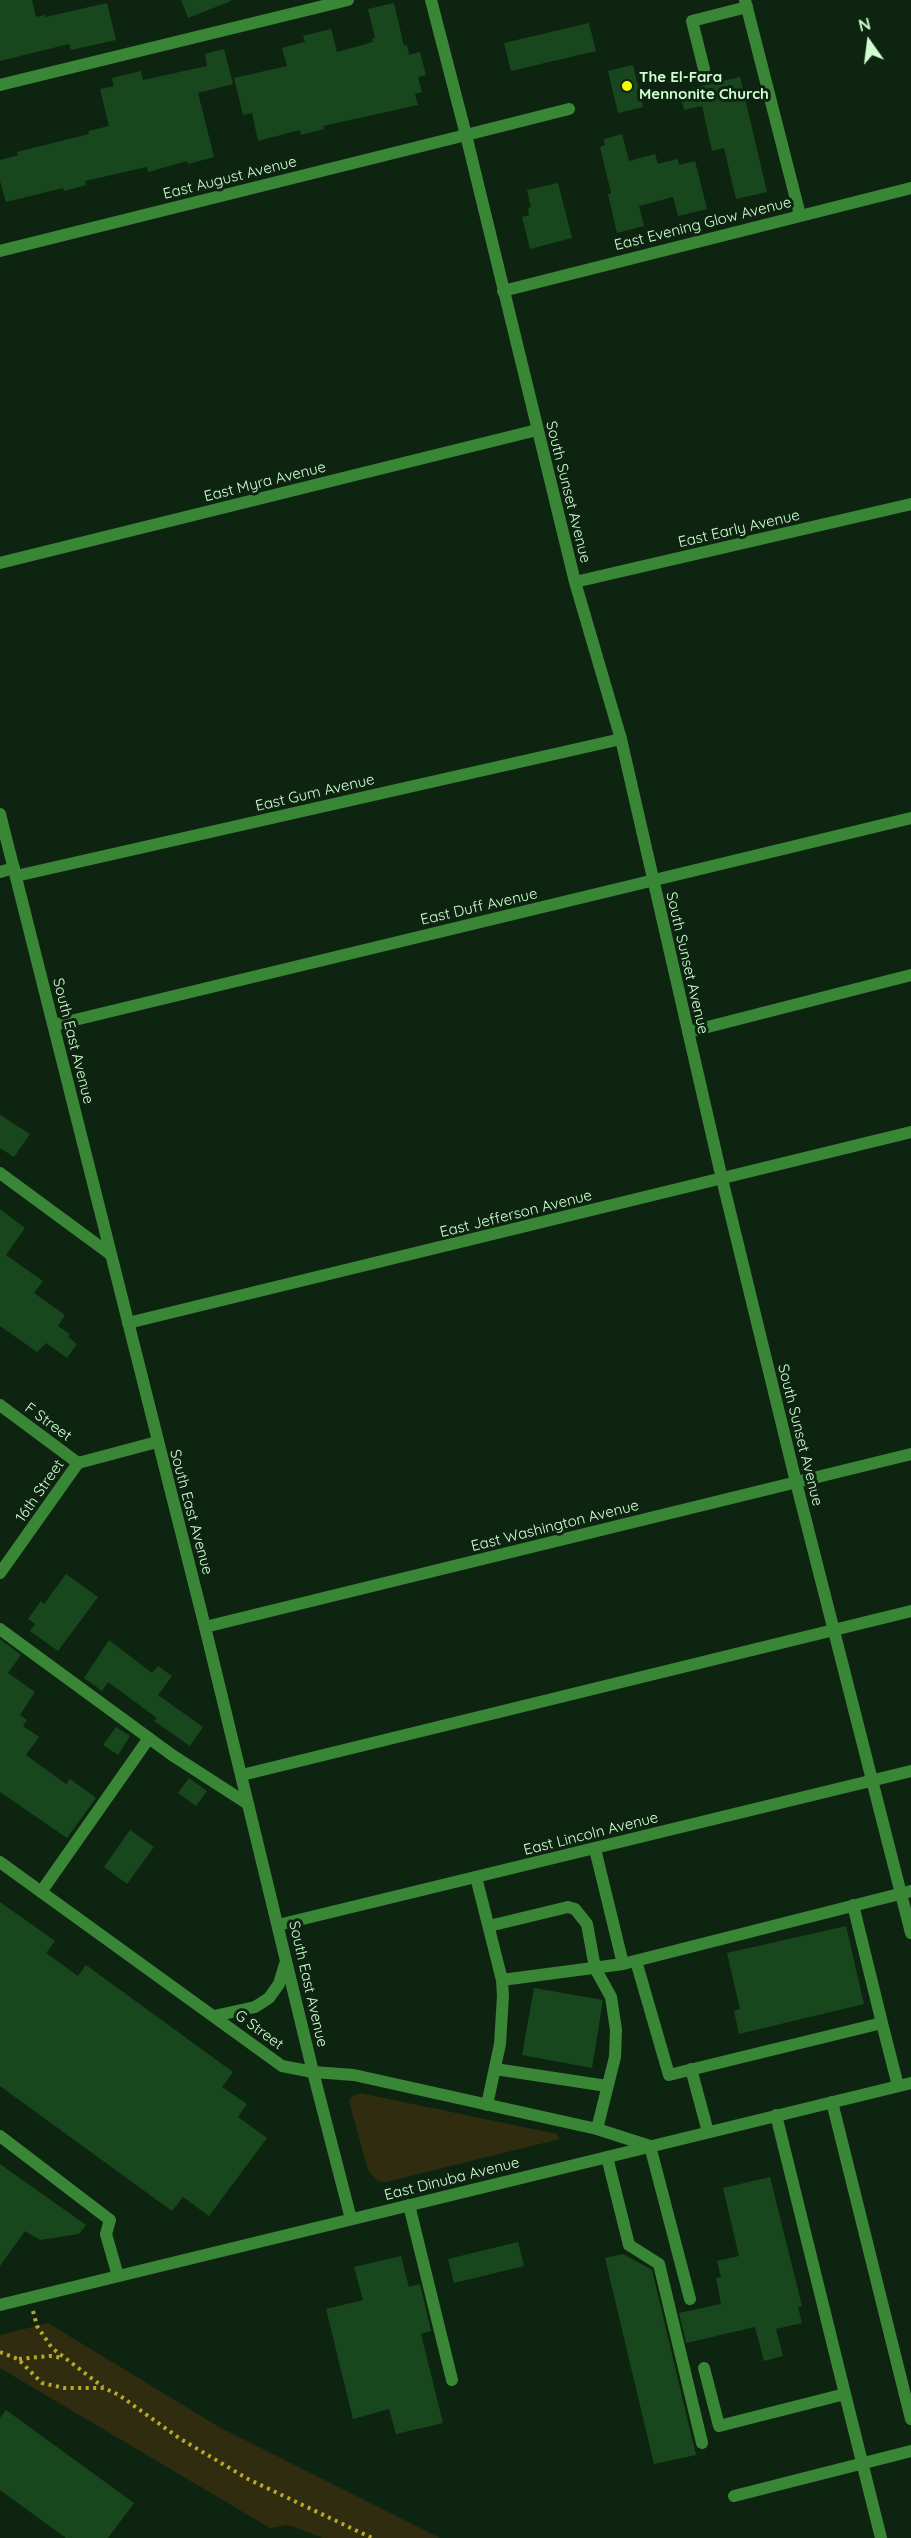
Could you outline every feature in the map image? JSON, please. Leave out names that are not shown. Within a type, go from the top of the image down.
[{"type":"street","points":[[0,86],[348,0]]},
{"type":"street","name":"South Sunset Avenue","points":[[431,0],[575,582],[621,739],[722,1179],[872,1781],[906,1892],[911,1933]]},
{"type":"street","points":[[704,69],[692,21],[746,4],[800,215]]},
{"type":"street","name":"East August Avenue","points":[[0,251],[569,109]]},
{"type":"street","name":"East Evening Glow Avenue","points":[[503,291],[911,188]]},
{"type":"street","name":"East Myra Avenue","points":[[0,563],[537,430]]},
{"type":"street","name":"East Early Avenue","points":[[575,582],[911,504]]},
{"type":"street","name":"East Gum Avenue","points":[[0,872],[15,872],[621,739]]},
{"type":"street","name":"South East Avenue","points":[[0,814],[242,1775],[313,2072],[351,2219]]},
{"type":"street","name":"East Duff Avenue","points":[[54,1025],[911,818]]},
{"type":"street","points":[[688,1032],[911,975]]},
{"type":"street","name":"East Jefferson Avenue","points":[[128,1323],[911,1132]]},
{"type":"street","points":[[0,1173],[110,1254]]},
{"type":"street","name":"F Street","points":[[0,1405],[78,1463]]},
{"type":"street","name":"16th Street","points":[[0,1573],[78,1463],[157,1442]]},
{"type":"street","name":"East Washington Avenue","points":[[205,1627],[911,1454]]},
{"type":"street","points":[[242,1775],[911,1611]]},
{"type":"street","points":[[0,1629],[149,1738],[248,1804]]},
{"type":"street","points":[[41,1892],[149,1738]]},
{"type":"street","name":"East Lincoln Avenue","points":[[278,1926],[911,1772]]},
{"type":"street","points":[[595,1849],[623,1964]]},
{"type":"street","name":"G Street","points":[[0,1862],[282,2066],[313,2072],[354,2075],[597,2128],[650,2146]]},
{"type":"street","points":[[476,1877],[502,1980],[503,1996],[500,2044],[487,2105]]},
{"type":"street","points":[[502,1980],[623,1964],[906,1892]]},
{"type":"street","points":[[853,1905],[898,2086]]},
{"type":"street","points":[[489,1926],[568,1907],[575,1909],[587,1924],[595,1968],[611,1997],[616,2030],[615,2056],[597,2128]]},
{"type":"street","points":[[214,2016],[255,2007],[269,1998],[279,1984],[286,1960]]},
{"type":"street","points":[[636,1961],[669,2075],[882,2023]]},
{"type":"street","points":[[495,2069],[607,2086]]},
{"type":"street","points":[[691,2069],[708,2132]]},
{"type":"street","name":"East Dinuba Avenue","points":[[0,2305],[911,2083]]},
{"type":"street","points":[[832,2102],[911,2419]]},
{"type":"street","points":[[776,2115],[881,2538]]},
{"type":"street","points":[[0,2136],[110,2220],[106,2234],[118,2276]]},
{"type":"street","points":[[650,2146],[690,2299]]},
{"type":"street","points":[[607,2157],[629,2245],[659,2264],[702,2443]]},
{"type":"street","points":[[409,2205],[452,2380]]},
{"type":"street","points":[[704,2368],[718,2426],[845,2394]]},
{"type":"street","points":[[734,2496],[911,2451]]},
{"type":"path","points":[[30,2298],[37,2326],[43,2337],[64,2358],[104,2388],[179,2438],[248,2479],[372,2538]]},
{"type":"path","points":[[0,2352],[18,2359],[42,2383],[52,2387],[104,2388]]},
{"type":"path","points":[[18,2359],[50,2356],[64,2358]]},
{"type":"shaded area","points":[[360,2093],[557,2134],[560,2139],[386,2182],[378,2181],[368,2170],[349,2101],[352,2096]]},
{"type":"shaded area","points":[[48,2323],[219,2427],[440,2538],[323,2538],[288,2525],[270,2528],[0,2368],[0,2335]]},
{"type":"building","points":[[0,0],[32,0],[36,17],[107,3],[116,40],[71,50],[69,44],[0,61]]},
{"type":"building","points":[[181,0],[231,0],[231,1],[188,18]]},
{"type":"building","points":[[394,3],[404,46],[407,45],[409,55],[420,52],[426,75],[418,77],[422,92],[415,94],[418,105],[323,126],[324,129],[301,135],[300,130],[258,141],[252,113],[243,115],[234,78],[287,66],[282,48],[305,42],[303,36],[331,29],[337,52],[373,42],[372,39],[375,38],[368,9]]},
{"type":"building","points":[[589,23],[596,51],[511,71],[504,43]]},
{"type":"building","points":[[224,49],[233,84],[198,93],[214,157],[188,164],[187,161],[148,172],[147,167],[85,181],[86,185],[64,191],[63,188],[6,202],[0,181],[0,160],[18,155],[17,152],[89,134],[88,131],[109,126],[100,89],[114,86],[112,78],[141,71],[143,80],[207,66],[205,54]]},
{"type":"building","points":[[633,65],[643,107],[618,113],[608,71]]},
{"type":"building","points":[[740,77],[767,192],[736,199],[724,148],[712,151],[702,106],[684,110],[679,91]]},
{"type":"building","points":[[622,134],[629,161],[655,154],[658,164],[678,159],[679,165],[695,161],[707,209],[678,216],[673,197],[639,206],[644,226],[617,233],[608,194],[611,193],[600,147],[605,145],[604,139]]},
{"type":"building","points":[[558,183],[572,238],[530,249],[522,217],[529,215],[528,208],[531,207],[527,190]]},
{"type":"building","points":[[0,1115],[30,1134],[14,1157],[0,1148]]},
{"type":"building","points":[[0,1209],[25,1228],[6,1255],[43,1281],[34,1293],[65,1315],[58,1326],[70,1334],[68,1337],[77,1344],[67,1358],[46,1343],[37,1352],[0,1326]]},
{"type":"building","points":[[66,1574],[98,1597],[58,1651],[30,1631],[35,1624],[28,1619],[41,1601],[44,1604]]},
{"type":"building","points":[[0,1639],[21,1655],[8,1673],[35,1692],[20,1715],[27,1720],[23,1726],[39,1737],[26,1755],[66,1784],[70,1779],[96,1798],[67,1838],[0,1792]]},
{"type":"building","points":[[109,1640],[152,1673],[158,1666],[172,1676],[158,1695],[203,1727],[190,1746],[154,1721],[157,1718],[108,1682],[102,1691],[84,1678]]},
{"type":"building","points":[[116,1727],[130,1736],[118,1755],[103,1745]]},
{"type":"building","points":[[189,1778],[207,1791],[196,1806],[178,1793]]},
{"type":"building","points":[[130,1830],[154,1847],[127,1884],[104,1867]]},
{"type":"building","points":[[0,1902],[55,1941],[46,1953],[78,1976],[86,1965],[233,2072],[222,2087],[247,2104],[238,2117],[267,2138],[209,2216],[183,2197],[172,2211],[0,2086]]},
{"type":"building","points":[[846,1926],[864,2004],[739,2034],[734,2011],[740,2009],[727,1953]]},
{"type":"building","points":[[534,1988],[603,2000],[592,2068],[522,2055]]},
{"type":"building","points":[[0,2164],[86,2225],[79,2234],[40,2240],[25,2231],[0,2266]]},
{"type":"building","points":[[770,2177],[802,2306],[798,2307],[802,2323],[776,2329],[783,2356],[764,2361],[755,2327],[686,2343],[679,2313],[721,2304],[716,2278],[721,2277],[717,2261],[739,2256],[723,2188]]},
{"type":"building","points":[[518,2242],[524,2266],[454,2283],[448,2259]]},
{"type":"building","points":[[623,2254],[652,2270],[696,2455],[654,2464],[605,2258]]},
{"type":"building","points":[[401,2256],[409,2287],[420,2284],[431,2331],[421,2334],[443,2423],[396,2434],[389,2409],[353,2419],[326,2309],[363,2300],[354,2267]]},
{"type":"building","points":[[6,2410],[134,2503],[108,2538],[66,2538],[0,2490],[0,2418]]},
{"type":"place","name":"The El-Fara Mennonite Church","points":[[627,86]]}]
